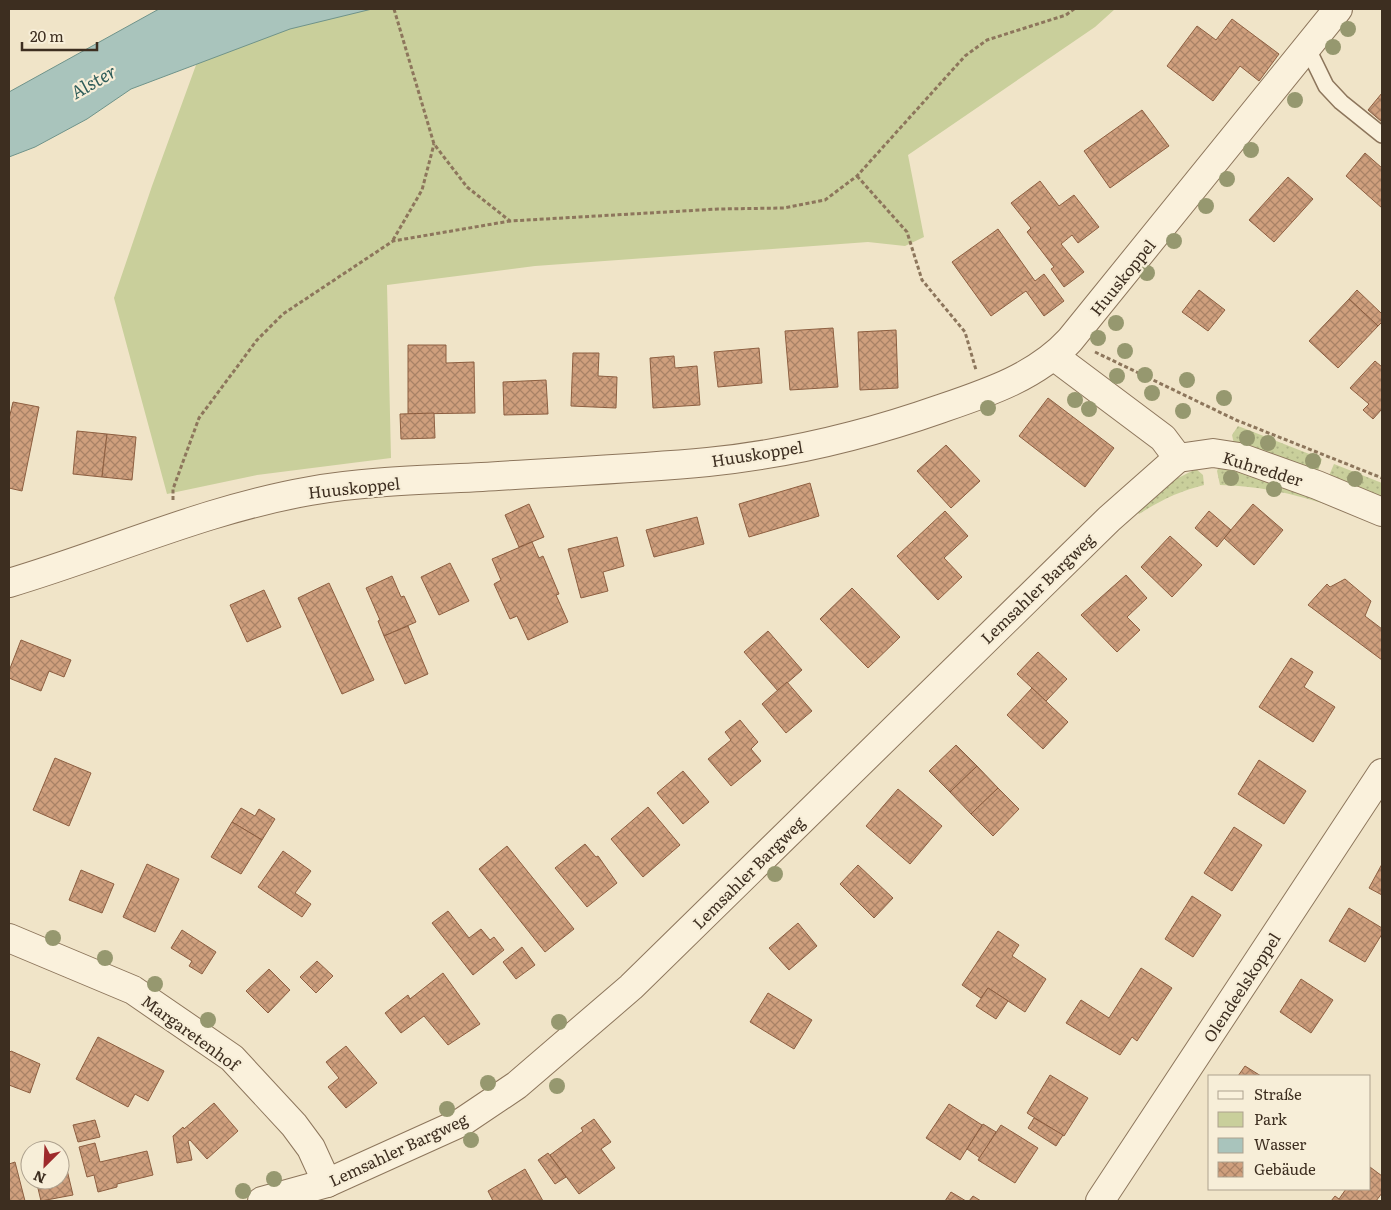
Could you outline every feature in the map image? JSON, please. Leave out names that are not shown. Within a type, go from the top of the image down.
[{"type":"street","name":"Huuskoppel","points":[[9,583],[175,525],[250,504],[312,491],[388,483],[710,462],[788,450],[868,431],[983,395],[1028,374],[1063,348],[1338,9]]},
{"type":"street","points":[[1063,348],[1156,432],[1178,458]]},
{"type":"street","name":"Kuhredder","points":[[1178,458],[1213,453],[1238,457],[1317,485],[1382,512]]},
{"type":"street","name":"Lemsahler Bargweg","points":[[262,1201],[327,1183],[462,1122],[517,1085],[631,987],[1088,539],[1178,458]]},
{"type":"street","name":"Olendeelskoppel","points":[[1100,1201],[1382,773]]},
{"type":"street","name":"Margaretenhof","points":[[9,938],[133,990],[232,1058],[294,1125],[310,1148],[327,1183]]},
{"type":"lane","points":[[1307,47],[1326,86],[1341,102],[1382,136]]},
{"type":"path","points":[[394,9],[434,144],[467,187],[510,221]]},
{"type":"path","points":[[175,525],[173,489],[199,418],[257,340],[283,314],[393,241],[510,221],[718,209],[784,208],[825,200],[857,176],[964,56],[987,40],[1066,15],[1074,9]]},
{"type":"path","points":[[393,241],[422,190],[434,144]]},
{"type":"path","points":[[857,176],[908,232],[922,280],[965,332],[983,395]]},
{"type":"path","points":[[1063,348],[1382,478]]},
{"type":"green space","points":[[223,9],[1115,9],[1095,27],[908,155],[924,237],[905,246],[868,242],[535,266],[387,285],[391,458],[257,475],[167,494],[114,298],[196,65]]},
{"type":"green space","points":[[1238,426],[1322,459],[1317,474],[1234,444],[1232,435]]},
{"type":"green space","points":[[1220,464],[1242,469],[1339,509],[1281,492],[1251,487],[1220,485],[1217,471]]},
{"type":"green space","points":[[1334,464],[1382,483],[1382,502],[1328,478]]},
{"type":"green space","points":[[1196,469],[1203,475],[1204,485],[1171,496],[1139,514],[1135,510],[1158,488]]},
{"type":"water","name":"Alster","points":[[159,9],[372,9],[290,29],[131,89],[87,119],[35,147],[9,157],[9,92]]},
{"type":"building","points":[[1232,19],[1279,54],[1259,81],[1240,66],[1213,101],[1167,66],[1197,26],[1216,40]]},
{"type":"building","points":[[1382,93],[1382,122],[1368,110]]},
{"type":"building","points":[[1142,110],[1169,146],[1110,188],[1084,151]]},
{"type":"building","points":[[1365,153],[1382,168],[1382,208],[1346,176]]},
{"type":"building","points":[[1288,177],[1313,199],[1274,242],[1249,220]]},
{"type":"building","points":[[1040,181],[1059,206],[1074,195],[1099,227],[1078,243],[1072,235],[1061,244],[1084,272],[1064,287],[1051,269],[1054,267],[1027,232],[1031,228],[1011,203]]},
{"type":"building","points":[[998,229],[1035,281],[1044,274],[1064,301],[1044,316],[1026,291],[991,316],[952,262]]},
{"type":"building","points":[[1199,290],[1225,310],[1208,331],[1182,312]]},
{"type":"building","points":[[1357,290],[1382,314],[1382,322],[1378,326],[1349,299]]},
{"type":"building","points":[[1349,299],[1378,326],[1338,368],[1309,341]]},
{"type":"building","points":[[833,328],[838,387],[790,390],[785,331]]},
{"type":"building","points":[[896,330],[898,388],[860,390],[858,332]]},
{"type":"building","points":[[408,345],[446,345],[446,363],[474,362],[475,413],[408,414]]},
{"type":"building","points":[[759,348],[762,383],[718,387],[714,352]]},
{"type":"building","points":[[573,353],[599,353],[598,376],[617,377],[616,408],[571,406]]},
{"type":"building","points":[[674,356],[675,368],[697,366],[700,405],[653,408],[650,358]]},
{"type":"building","points":[[1375,361],[1382,367],[1382,409],[1373,419],[1363,410],[1369,404],[1350,388]]},
{"type":"building","points":[[546,380],[548,414],[504,415],[503,382]]},
{"type":"building","points":[[1048,398],[1114,448],[1085,487],[1019,436]]},
{"type":"building","points":[[13,402],[39,407],[22,491],[9,488],[9,419]]},
{"type":"building","points":[[434,413],[435,438],[401,439],[400,414]]},
{"type":"building","points":[[77,431],[107,434],[102,477],[73,474]]},
{"type":"building","points":[[107,434],[136,437],[132,480],[102,477]]},
{"type":"building","points":[[946,445],[980,481],[951,508],[917,471]]},
{"type":"building","points":[[810,483],[819,516],[749,537],[739,504]]},
{"type":"building","points":[[529,504],[544,537],[519,547],[505,515]]},
{"type":"building","points":[[1253,504],[1283,530],[1254,565],[1224,538]]},
{"type":"building","points":[[945,511],[968,536],[944,558],[962,577],[938,600],[897,556]]},
{"type":"building","points":[[1209,511],[1231,530],[1217,547],[1195,528]]},
{"type":"building","points":[[697,517],[704,544],[654,557],[646,530]]},
{"type":"building","points":[[1170,536],[1202,565],[1172,597],[1141,567]]},
{"type":"building","points":[[617,537],[624,566],[603,572],[608,591],[581,598],[568,549]]},
{"type":"building","points":[[532,542],[539,558],[543,556],[559,594],[556,595],[568,622],[528,640],[517,616],[510,619],[494,584],[501,580],[492,559]]},
{"type":"building","points":[[450,563],[469,601],[439,615],[421,577]]},
{"type":"building","points":[[1126,575],[1147,598],[1127,617],[1140,630],[1117,652],[1081,615]]},
{"type":"building","points":[[392,576],[401,597],[404,596],[416,622],[384,636],[378,621],[380,620],[366,588]]},
{"type":"building","points":[[1345,579],[1371,601],[1365,616],[1382,629],[1382,660],[1308,605],[1327,584],[1330,587]]},
{"type":"building","points":[[329,583],[374,680],[342,694],[298,598]]},
{"type":"building","points":[[852,588],[900,637],[868,668],[820,619]]},
{"type":"building","points":[[264,590],[281,627],[247,642],[230,605]]},
{"type":"building","points":[[408,626],[428,674],[405,684],[384,636]]},
{"type":"building","points":[[768,631],[802,670],[778,691],[744,652]]},
{"type":"building","points":[[21,640],[71,660],[64,677],[49,671],[41,691],[9,678],[9,671]]},
{"type":"building","points":[[1038,652],[1067,679],[1046,701],[1017,674]]},
{"type":"building","points":[[1291,658],[1313,672],[1304,687],[1335,707],[1313,742],[1259,707]]},
{"type":"building","points":[[787,682],[812,711],[786,733],[762,704]]},
{"type":"building","points":[[1032,688],[1068,722],[1043,749],[1007,715]]},
{"type":"building","points":[[740,720],[758,742],[751,749],[761,761],[731,786],[708,759],[731,740],[725,732]]},
{"type":"building","points":[[956,745],[977,766],[950,792],[929,771]]},
{"type":"building","points":[[55,758],[91,773],[69,826],[33,810]]},
{"type":"building","points":[[1259,760],[1306,791],[1284,824],[1238,794]]},
{"type":"building","points":[[977,766],[998,788],[971,814],[950,792]]},
{"type":"building","points":[[683,771],[709,802],[683,824],[657,793]]},
{"type":"building","points":[[998,788],[1019,809],[993,836],[971,814]]},
{"type":"building","points":[[898,789],[942,826],[910,864],[866,826]]},
{"type":"building","points":[[648,807],[680,845],[643,877],[611,839]]},
{"type":"building","points":[[241,808],[255,816],[259,809],[275,819],[262,840],[232,822]]},
{"type":"building","points":[[232,822],[262,840],[241,874],[211,857]]},
{"type":"building","points":[[1234,827],[1262,845],[1232,891],[1204,873]]},
{"type":"building","points":[[585,844],[596,857],[598,856],[617,883],[587,907],[555,868]]},
{"type":"building","points":[[507,846],[574,929],[545,952],[479,869]]},
{"type":"building","points":[[283,851],[311,871],[295,893],[311,904],[302,917],[258,887]]},
{"type":"building","points":[[147,864],[179,879],[155,932],[123,917]]},
{"type":"building","points":[[1382,864],[1382,895],[1369,888]]},
{"type":"building","points":[[858,865],[893,898],[874,918],[840,884]]},
{"type":"building","points":[[81,870],[114,884],[102,913],[69,900]]},
{"type":"building","points":[[1192,896],[1221,915],[1193,957],[1165,939]]},
{"type":"building","points":[[1349,908],[1382,928],[1382,934],[1365,962],[1329,941]]},
{"type":"building","points":[[448,911],[469,938],[481,929],[490,940],[494,937],[504,950],[473,975],[432,923]]},
{"type":"building","points":[[798,923],[817,946],[789,970],[769,948]]},
{"type":"building","points":[[182,930],[216,952],[202,974],[189,966],[192,961],[171,948]]},
{"type":"building","points":[[998,931],[1019,945],[1012,956],[1046,979],[1025,1012],[988,988],[981,998],[962,985]]},
{"type":"building","points":[[522,947],[535,965],[516,979],[503,962]]},
{"type":"building","points":[[317,961],[333,976],[316,993],[300,977]]},
{"type":"building","points":[[1141,968],[1172,988],[1137,1041],[1132,1037],[1120,1055],[1066,1023],[1081,1000],[1109,1018]]},
{"type":"building","points":[[269,969],[290,990],[268,1013],[246,991]]},
{"type":"building","points":[[443,973],[480,1024],[448,1045],[424,1016],[401,1033],[385,1013],[408,995],[410,999]]},
{"type":"building","points":[[1301,979],[1333,1000],[1311,1033],[1280,1012]]},
{"type":"building","points":[[988,988],[1008,1001],[996,1019],[976,1006]]},
{"type":"building","points":[[768,993],[812,1020],[794,1049],[750,1022]]},
{"type":"building","points":[[98,1037],[164,1071],[148,1101],[135,1094],[128,1107],[76,1079]]},
{"type":"building","points":[[346,1046],[377,1083],[346,1108],[328,1087],[339,1078],[326,1062]]},
{"type":"building","points":[[11,1051],[40,1064],[30,1093],[9,1085],[9,1053]]},
{"type":"building","points":[[1245,1066],[1259,1075],[1239,1075]]},
{"type":"building","points":[[1050,1075],[1088,1098],[1064,1136],[1027,1113]]},
{"type":"building","points":[[214,1103],[238,1131],[207,1159],[190,1140],[188,1141],[192,1160],[177,1163],[173,1136]]},
{"type":"building","points":[[949,1104],[982,1125],[960,1160],[926,1138]]},
{"type":"building","points":[[1034,1118],[1063,1135],[1056,1146],[1028,1128]]},
{"type":"building","points":[[594,1119],[611,1142],[601,1149],[615,1168],[579,1194],[550,1155],[583,1131],[581,1128]]},
{"type":"building","points":[[95,1120],[100,1137],[78,1142],[73,1125]]},
{"type":"building","points":[[983,1124],[996,1132],[980,1158],[967,1149]]},
{"type":"building","points":[[1001,1125],[1038,1148],[1015,1183],[978,1160]]},
{"type":"building","points":[[95,1143],[100,1162],[147,1151],[153,1175],[117,1184],[117,1187],[98,1192],[94,1175],[87,1177],[79,1147]]},
{"type":"building","points":[[548,1153],[566,1177],[555,1184],[538,1160]]},
{"type":"building","points":[[15,1162],[20,1190],[22,1190],[25,1201],[9,1201],[9,1164]]},
{"type":"building","points":[[1371,1168],[1382,1176],[1382,1193],[1376,1201],[1331,1201],[1335,1196],[1339,1199],[1345,1190],[1371,1190]]},
{"type":"building","points":[[525,1169],[543,1201],[493,1201],[488,1191]]},
{"type":"building","points":[[70,1182],[73,1195],[41,1201],[38,1190],[70,1190]]},
{"type":"building","points":[[951,1192],[966,1201],[945,1201]]},
{"type":"building","points":[[973,1196],[981,1201],[969,1201]]}]
